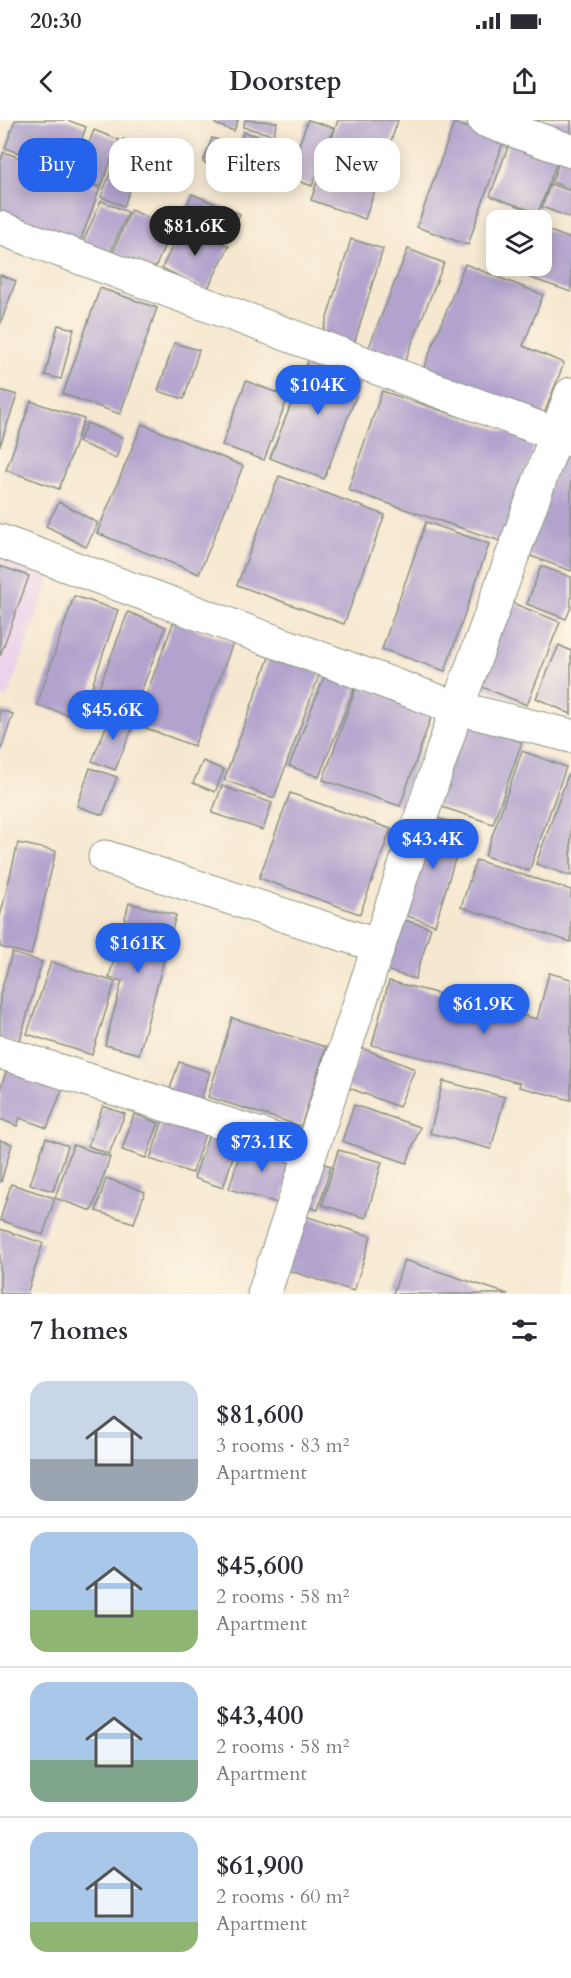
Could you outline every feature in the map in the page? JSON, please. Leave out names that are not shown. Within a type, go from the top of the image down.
[{"type":"street","points":[[484,120],[571,151]]},
{"type":"street","points":[[0,228],[564,438]]},
{"type":"street","points":[[264,1294],[457,708],[564,438],[571,394]]},
{"type":"street","points":[[0,541],[457,708],[571,736]]},
{"type":"street","points":[[105,858],[379,945]]},
{"type":"street","points":[[0,1052],[311,1151]]},
{"type":"shaded area","points":[[0,559],[50,578],[7,699],[0,696]]},
{"type":"building","points":[[15,120],[67,120],[86,127],[82,138],[18,138],[18,153],[5,148]]},
{"type":"building","points":[[216,120],[238,120],[234,131],[215,124]]},
{"type":"building","points":[[245,120],[277,122],[273,135],[243,127]]},
{"type":"building","points":[[308,120],[334,128],[330,138],[314,138],[312,186],[302,182],[301,138]]},
{"type":"building","points":[[338,120],[398,120],[392,138],[332,138]]},
{"type":"building","points":[[517,120],[571,120],[571,141]]},
{"type":"building","points":[[454,123],[504,140],[468,245],[417,227]]},
{"type":"building","points":[[94,130],[114,138],[109,138],[109,166],[101,187],[97,185],[97,138],[91,138]]},
{"type":"building","points":[[243,132],[265,138],[241,138]]},
{"type":"building","points":[[512,136],[560,154],[539,210],[530,210],[490,196]]},
{"type":"building","points":[[4,152],[18,157],[18,192],[97,192],[97,187],[100,188],[77,250],[0,222],[0,163]]},
{"type":"building","points":[[561,156],[571,159],[571,189],[552,182]]},
{"type":"building","points":[[109,176],[109,192],[129,192],[124,206],[101,197]]},
{"type":"building","points":[[550,184],[571,191],[571,218],[542,207]]},
{"type":"building","points":[[314,191],[374,192],[365,219],[311,200]]},
{"type":"building","points":[[192,194],[240,214],[228,241],[180,221]]},
{"type":"building","points":[[101,201],[128,212],[106,262],[79,251]]},
{"type":"building","points":[[131,210],[172,228],[151,278],[109,261]]},
{"type":"building","points":[[183,224],[229,246],[207,290],[162,268]]},
{"type":"building","points":[[552,232],[571,239],[571,292],[525,276],[552,276]]},
{"type":"building","points":[[351,239],[383,249],[353,347],[321,338]]},
{"type":"building","points":[[408,249],[444,263],[403,366],[367,352]]},
{"type":"building","points":[[465,264],[486,272],[486,276],[495,276],[543,295],[523,346],[564,363],[542,419],[422,372]]},
{"type":"building","points":[[0,275],[16,281],[0,325]]},
{"type":"building","points":[[100,288],[157,308],[120,414],[63,394]]},
{"type":"building","points":[[58,325],[74,329],[61,379],[45,375]]},
{"type":"building","points":[[174,343],[199,350],[184,399],[158,391]]},
{"type":"building","points":[[311,353],[365,373],[324,479],[270,458]]},
{"type":"building","points":[[246,381],[288,397],[264,460],[222,445]]},
{"type":"building","points":[[0,390],[17,395],[0,446]]},
{"type":"building","points":[[382,391],[536,442],[503,542],[348,490]]},
{"type":"building","points":[[31,401],[84,419],[59,489],[6,470]]},
{"type":"building","points":[[87,423],[123,438],[116,458],[78,442]]},
{"type":"building","points":[[142,424],[243,466],[199,574],[97,533]]},
{"type":"building","points":[[562,452],[571,455],[571,571],[525,554]]},
{"type":"building","points":[[279,476],[385,515],[344,624],[237,585]]},
{"type":"building","points":[[59,502],[98,523],[86,547],[46,526]]},
{"type":"building","points":[[426,522],[489,544],[445,671],[382,649]]},
{"type":"building","points":[[0,566],[29,576],[0,656]]},
{"type":"building","points":[[541,566],[571,577],[571,607],[566,619],[527,604]]},
{"type":"building","points":[[74,596],[118,610],[81,719],[37,705]]},
{"type":"building","points":[[510,602],[560,622],[527,705],[477,685]]},
{"type":"building","points":[[128,612],[166,627],[132,715],[110,707],[105,720],[89,714]]},
{"type":"building","points":[[174,621],[233,643],[194,746],[135,724]]},
{"type":"building","points":[[559,645],[571,651],[571,714],[536,698]]},
{"type":"building","points":[[270,655],[320,673],[274,798],[224,780]]},
{"type":"building","points":[[326,672],[356,684],[319,777],[289,766]]},
{"type":"building","points":[[357,685],[433,712],[400,806],[323,780]]},
{"type":"building","points":[[0,710],[13,714],[0,752]]},
{"type":"building","points":[[112,712],[135,722],[115,770],[92,761]]},
{"type":"building","points":[[464,722],[522,742],[493,824],[436,805]]},
{"type":"building","points":[[522,751],[566,767],[529,871],[485,856]]},
{"type":"building","points":[[203,761],[224,770],[215,792],[193,783]]},
{"type":"building","points":[[90,768],[117,777],[103,815],[77,806]]},
{"type":"building","points":[[568,775],[571,776],[571,876],[536,864]]},
{"type":"building","points":[[222,786],[272,803],[263,830],[212,813]]},
{"type":"building","points":[[290,793],[391,829],[360,914],[259,878]]},
{"type":"building","points":[[431,816],[465,826],[435,925],[401,914]]},
{"type":"building","points":[[18,843],[56,851],[31,955],[0,947],[0,917]]},
{"type":"building","points":[[476,860],[571,890],[571,942],[461,907]]},
{"type":"building","points":[[129,903],[176,915],[139,1054],[105,1045],[122,981],[109,978]]},
{"type":"building","points":[[401,919],[431,928],[415,979],[385,970]]},
{"type":"building","points":[[12,953],[42,962],[19,1044],[0,1039],[0,995]]},
{"type":"building","points":[[51,962],[115,982],[92,1055],[27,1034]]},
{"type":"building","points":[[549,973],[571,979],[571,1100],[519,1087],[520,1083],[372,1045],[389,981],[537,1019]]},
{"type":"building","points":[[232,1018],[326,1047],[301,1126],[208,1097]]},
{"type":"building","points":[[362,1048],[415,1069],[399,1107],[347,1087]]},
{"type":"building","points":[[179,1062],[210,1072],[200,1102],[169,1092]]},
{"type":"building","points":[[9,1064],[64,1085],[47,1128],[20,1118],[17,1126],[0,1119],[0,1089]]},
{"type":"building","points":[[443,1081],[505,1097],[491,1149],[430,1133]]},
{"type":"building","points":[[354,1105],[420,1127],[407,1163],[342,1141]]},
{"type":"building","points":[[103,1106],[125,1114],[109,1154],[88,1146]]},
{"type":"building","points":[[134,1114],[159,1123],[146,1158],[122,1150]]},
{"type":"building","points":[[164,1117],[206,1131],[192,1173],[150,1159]]},
{"type":"building","points":[[209,1134],[237,1144],[223,1188],[194,1178]]},
{"type":"building","points":[[46,1138],[68,1146],[53,1191],[30,1184]]},
{"type":"building","points":[[0,1140],[12,1144],[1,1182],[0,1182]]},
{"type":"building","points":[[243,1142],[295,1157],[281,1204],[229,1189]]},
{"type":"building","points":[[73,1145],[110,1157],[92,1211],[55,1198]]},
{"type":"building","points":[[338,1150],[382,1162],[366,1218],[322,1205]]},
{"type":"building","points":[[312,1160],[331,1166],[318,1210],[299,1204]]},
{"type":"building","points":[[106,1178],[145,1192],[134,1223],[96,1211]]},
{"type":"building","points":[[11,1184],[55,1198],[43,1235],[0,1220]]},
{"type":"building","points":[[301,1215],[371,1236],[354,1291],[284,1269]]},
{"type":"building","points":[[0,1229],[43,1243],[27,1294],[0,1294]]},
{"type":"building","points":[[404,1260],[508,1294],[393,1294]]}]
